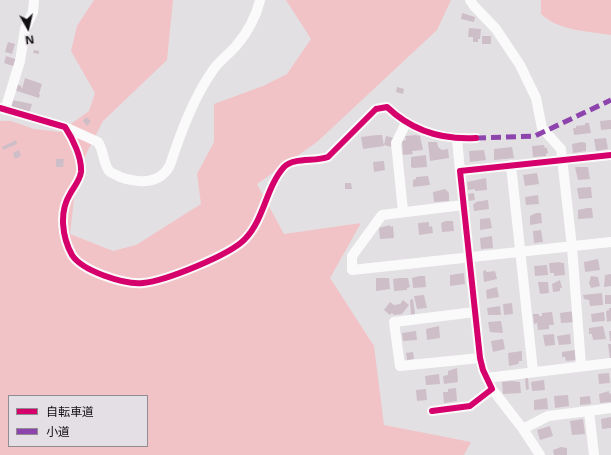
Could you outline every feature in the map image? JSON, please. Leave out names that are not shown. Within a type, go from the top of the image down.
[{"type":"street","points":[[34,0],[33,12],[25,29],[20,61],[2,109],[66,127],[98,142],[111,173],[137,182],[159,177],[170,165],[193,103],[212,71],[247,31],[260,0]]},
{"type":"street","points":[[470,0],[496,29],[520,65],[536,98],[542,128],[561,149],[572,247],[581,366]]},
{"type":"street","points":[[66,127],[74,143],[80,162],[81,173],[64,208],[63,225],[72,254],[77,261],[84,266],[112,278],[131,283],[155,281],[199,265],[238,246],[251,233],[264,204],[284,167],[293,163],[323,159],[333,153],[376,109],[387,107],[406,123],[427,133],[457,139],[476,138]]},
{"type":"street","points":[[403,211],[396,143],[406,123]]},
{"type":"street","points":[[457,139],[480,358],[486,378],[492,389],[524,429],[540,455]]},
{"type":"street","points":[[460,172],[511,165],[611,155]]},
{"type":"street","points":[[511,165],[533,371]]},
{"type":"street","points":[[463,205],[388,213],[379,218],[352,256],[352,270],[611,242]]},
{"type":"street","points":[[475,312],[394,322],[400,366],[480,358]]},
{"type":"street","points":[[486,378],[533,371],[611,363]]},
{"type":"street","points":[[432,411],[470,406],[492,389]]},
{"type":"street","points":[[524,429],[548,416],[611,408]]},
{"type":"street","points":[[588,411],[594,455]]},
{"type":"shaded area","points":[[94,0],[173,0],[167,60],[103,121],[77,172],[70,234],[113,251],[136,245],[201,204],[197,174],[214,142],[214,104],[263,86],[287,74],[311,39],[286,0],[451,0],[437,30],[317,142],[257,184],[284,234],[361,223],[330,278],[374,346],[384,425],[471,442],[464,455],[0,455],[0,121],[11,121],[34,129],[60,132],[89,111],[95,93],[71,51],[77,26]]},
{"type":"shaded area","points":[[541,0],[611,0],[611,35],[565,27],[548,20],[541,14]]},
{"type":"building","points":[[462,13],[475,17],[474,22],[461,19]]},
{"type":"building","points":[[469,28],[481,29],[480,39],[478,39],[478,42],[473,42],[473,37],[468,37]]},
{"type":"building","points":[[482,36],[491,36],[491,44],[482,44]]},
{"type":"building","points":[[8,42],[15,44],[12,54],[5,52]]},
{"type":"building","points":[[34,50],[39,51],[39,54],[33,53]]},
{"type":"building","points":[[6,56],[18,60],[16,67],[4,63]]},
{"type":"building","points":[[25,78],[42,84],[39,98],[14,90],[16,84],[21,86],[22,89]]},
{"type":"building","points":[[397,87],[404,89],[403,94],[396,92]]},
{"type":"building","points":[[12,100],[32,104],[29,114],[10,108]]},
{"type":"building","points":[[86,117],[91,121],[87,126],[83,121]]},
{"type":"building","points":[[611,120],[611,129],[601,130],[600,121]]},
{"type":"building","points":[[585,123],[589,123],[591,133],[574,135],[573,128],[576,128],[576,126],[585,125]]},
{"type":"building","points":[[382,135],[384,146],[363,149],[361,137]]},
{"type":"building","points":[[386,136],[394,138],[391,147],[384,145]]},
{"type":"building","points":[[405,136],[420,136],[423,150],[412,151],[413,154],[403,155],[402,141],[406,140]]},
{"type":"building","points":[[606,138],[608,149],[596,151],[594,139]]},
{"type":"building","points":[[16,140],[17,144],[3,150],[2,147]]},
{"type":"building","points":[[428,142],[437,142],[438,147],[442,150],[448,149],[449,158],[430,161]]},
{"type":"building","points":[[581,142],[586,143],[586,151],[573,153],[572,144]]},
{"type":"building","points":[[544,145],[545,148],[547,148],[548,153],[546,156],[533,157],[532,146]]},
{"type":"building","points":[[512,147],[514,158],[494,160],[494,149]]},
{"type":"building","points":[[19,150],[21,156],[15,159],[13,153]]},
{"type":"building","points":[[484,150],[486,160],[470,162],[469,151]]},
{"type":"building","points":[[426,155],[427,167],[411,167],[411,157]]},
{"type":"building","points":[[56,159],[64,159],[63,167],[56,167]]},
{"type":"building","points":[[384,161],[385,170],[374,172],[373,162]]},
{"type":"building","points":[[575,167],[588,167],[590,179],[578,180]]},
{"type":"building","points":[[537,173],[539,184],[525,186],[523,175]]},
{"type":"building","points":[[428,176],[430,185],[413,187],[413,180],[416,179],[416,177]]},
{"type":"building","points":[[486,178],[487,190],[468,190],[467,182]]},
{"type":"building","points":[[345,183],[351,183],[352,189],[345,189]]},
{"type":"building","points":[[591,187],[592,198],[579,199],[577,188]]},
{"type":"building","points":[[445,189],[449,193],[449,201],[434,202],[433,192]]},
{"type":"building","points":[[474,193],[475,200],[469,201],[468,194]]},
{"type":"building","points":[[538,195],[539,204],[526,205],[525,197]]},
{"type":"building","points":[[488,200],[489,209],[474,211],[473,204],[476,203],[475,202]]},
{"type":"building","points":[[592,208],[593,218],[578,219],[578,210]]},
{"type":"building","points":[[536,213],[541,213],[542,223],[530,225],[530,216]]},
{"type":"building","points":[[490,218],[492,228],[480,230],[480,219]]},
{"type":"building","points":[[453,221],[454,231],[442,232],[441,223]]},
{"type":"building","points":[[429,222],[429,227],[432,226],[433,233],[419,235],[418,223]]},
{"type":"building","points":[[390,225],[390,227],[393,226],[394,238],[380,239],[379,228]]},
{"type":"building","points":[[541,230],[543,242],[534,243],[533,231]]},
{"type":"building","points":[[492,236],[493,248],[481,249],[480,238]]},
{"type":"building","points":[[598,259],[600,270],[585,272],[584,262]]},
{"type":"building","points":[[549,263],[564,263],[565,275],[554,276],[554,273],[550,273]]},
{"type":"building","points":[[547,265],[548,275],[535,276],[534,266]]},
{"type":"building","points":[[486,270],[486,272],[495,271],[497,279],[484,282],[483,271]]},
{"type":"building","points":[[464,273],[465,284],[450,286],[450,275]]},
{"type":"building","points":[[611,274],[611,286],[604,287],[605,275]]},
{"type":"building","points":[[425,276],[426,287],[413,288],[412,278]]},
{"type":"building","points":[[591,276],[598,277],[600,286],[591,288],[589,283]]},
{"type":"building","points":[[376,278],[389,278],[390,289],[376,291]]},
{"type":"building","points":[[408,278],[410,287],[407,288],[407,290],[394,291],[393,279]]},
{"type":"building","points":[[560,280],[562,288],[560,288],[560,291],[553,292],[552,284]]},
{"type":"building","points":[[538,282],[548,282],[549,293],[540,294]]},
{"type":"building","points":[[497,287],[499,297],[487,299],[486,290]]},
{"type":"building","points":[[602,293],[603,305],[590,306],[589,300],[584,299],[583,295]]},
{"type":"building","points":[[424,295],[427,308],[417,309],[414,296]]},
{"type":"building","points":[[605,295],[611,295],[611,304],[605,304]]},
{"type":"building","points":[[413,299],[415,314],[411,315],[410,300]]},
{"type":"building","points":[[403,300],[409,305],[402,314],[394,315],[392,313],[390,315],[384,310],[390,302],[394,305],[400,304]]},
{"type":"building","points":[[512,303],[513,314],[504,315],[503,304]]},
{"type":"building","points":[[500,306],[501,315],[488,315],[487,308]]},
{"type":"building","points":[[609,308],[611,308],[611,321],[607,322],[606,311],[609,310]]},
{"type":"building","points":[[574,311],[576,322],[561,323],[560,313]]},
{"type":"building","points":[[552,312],[554,325],[549,325],[549,329],[538,330],[537,323],[534,324],[533,314],[539,314],[539,316],[542,316],[542,313]]},
{"type":"building","points":[[604,312],[605,321],[592,322],[591,314]]},
{"type":"building","points":[[501,321],[503,333],[490,332],[488,322]]},
{"type":"building","points":[[439,326],[440,338],[427,340],[426,329]]},
{"type":"building","points":[[603,326],[606,339],[593,340],[592,334],[589,334],[589,328]]},
{"type":"building","points":[[416,331],[417,340],[403,341],[402,333]]},
{"type":"building","points":[[609,331],[611,331],[611,341],[610,341]]},
{"type":"building","points":[[554,334],[555,345],[545,346],[543,335]]},
{"type":"building","points":[[570,334],[571,344],[559,345],[557,336]]},
{"type":"building","points":[[503,339],[505,349],[493,352],[491,341]]},
{"type":"building","points":[[608,344],[611,344],[610,359]]},
{"type":"building","points":[[575,350],[577,360],[566,361],[565,357],[562,357],[562,352]]},
{"type":"building","points":[[522,351],[522,361],[519,361],[518,364],[509,366],[508,353]]},
{"type":"building","points":[[413,352],[414,359],[407,360],[406,353]]},
{"type":"building","points":[[457,368],[458,382],[444,384],[443,376],[448,375],[448,371]]},
{"type":"building","points":[[609,373],[610,383],[599,384],[598,374]]},
{"type":"building","points":[[439,374],[440,384],[426,385],[425,376]]},
{"type":"building","points":[[525,378],[528,378],[529,389],[526,390]]},
{"type":"building","points":[[544,380],[545,390],[532,391],[531,382]]},
{"type":"building","points":[[502,382],[520,382],[521,393],[503,394]]},
{"type":"building","points":[[456,388],[457,401],[444,403],[443,392],[448,392],[448,389]]},
{"type":"building","points":[[426,389],[427,400],[417,401],[416,390]]},
{"type":"building","points":[[609,391],[609,394],[611,393],[611,402],[600,403],[599,394]]},
{"type":"building","points":[[568,395],[569,406],[555,408],[554,396]]},
{"type":"building","points":[[590,396],[591,404],[580,405],[580,397]]},
{"type":"building","points":[[547,398],[548,409],[534,410],[534,400]]},
{"type":"building","points":[[611,417],[611,428],[602,429],[601,419]]},
{"type":"building","points":[[583,419],[585,434],[572,435],[570,421]]},
{"type":"building","points":[[550,426],[553,436],[540,440],[537,430]]},
{"type":"building","points":[[561,447],[567,448],[567,455],[554,455],[553,450]]},
{"type":"marked path","points":[[476,138],[535,136],[611,100]]},
{"type":"cycle path","points":[[0,108],[65,127],[76,149],[81,167],[79,178],[67,201],[63,216],[64,233],[72,255],[77,261],[104,276],[135,283],[143,283],[166,278],[197,266],[237,245],[245,239],[257,223],[273,184],[284,167],[293,162],[328,157],[376,109],[387,107],[407,122],[428,132],[451,137],[476,138]]},
{"type":"cycle path","points":[[432,411],[470,406],[492,389],[483,370],[480,358],[460,171],[611,155]]}]
